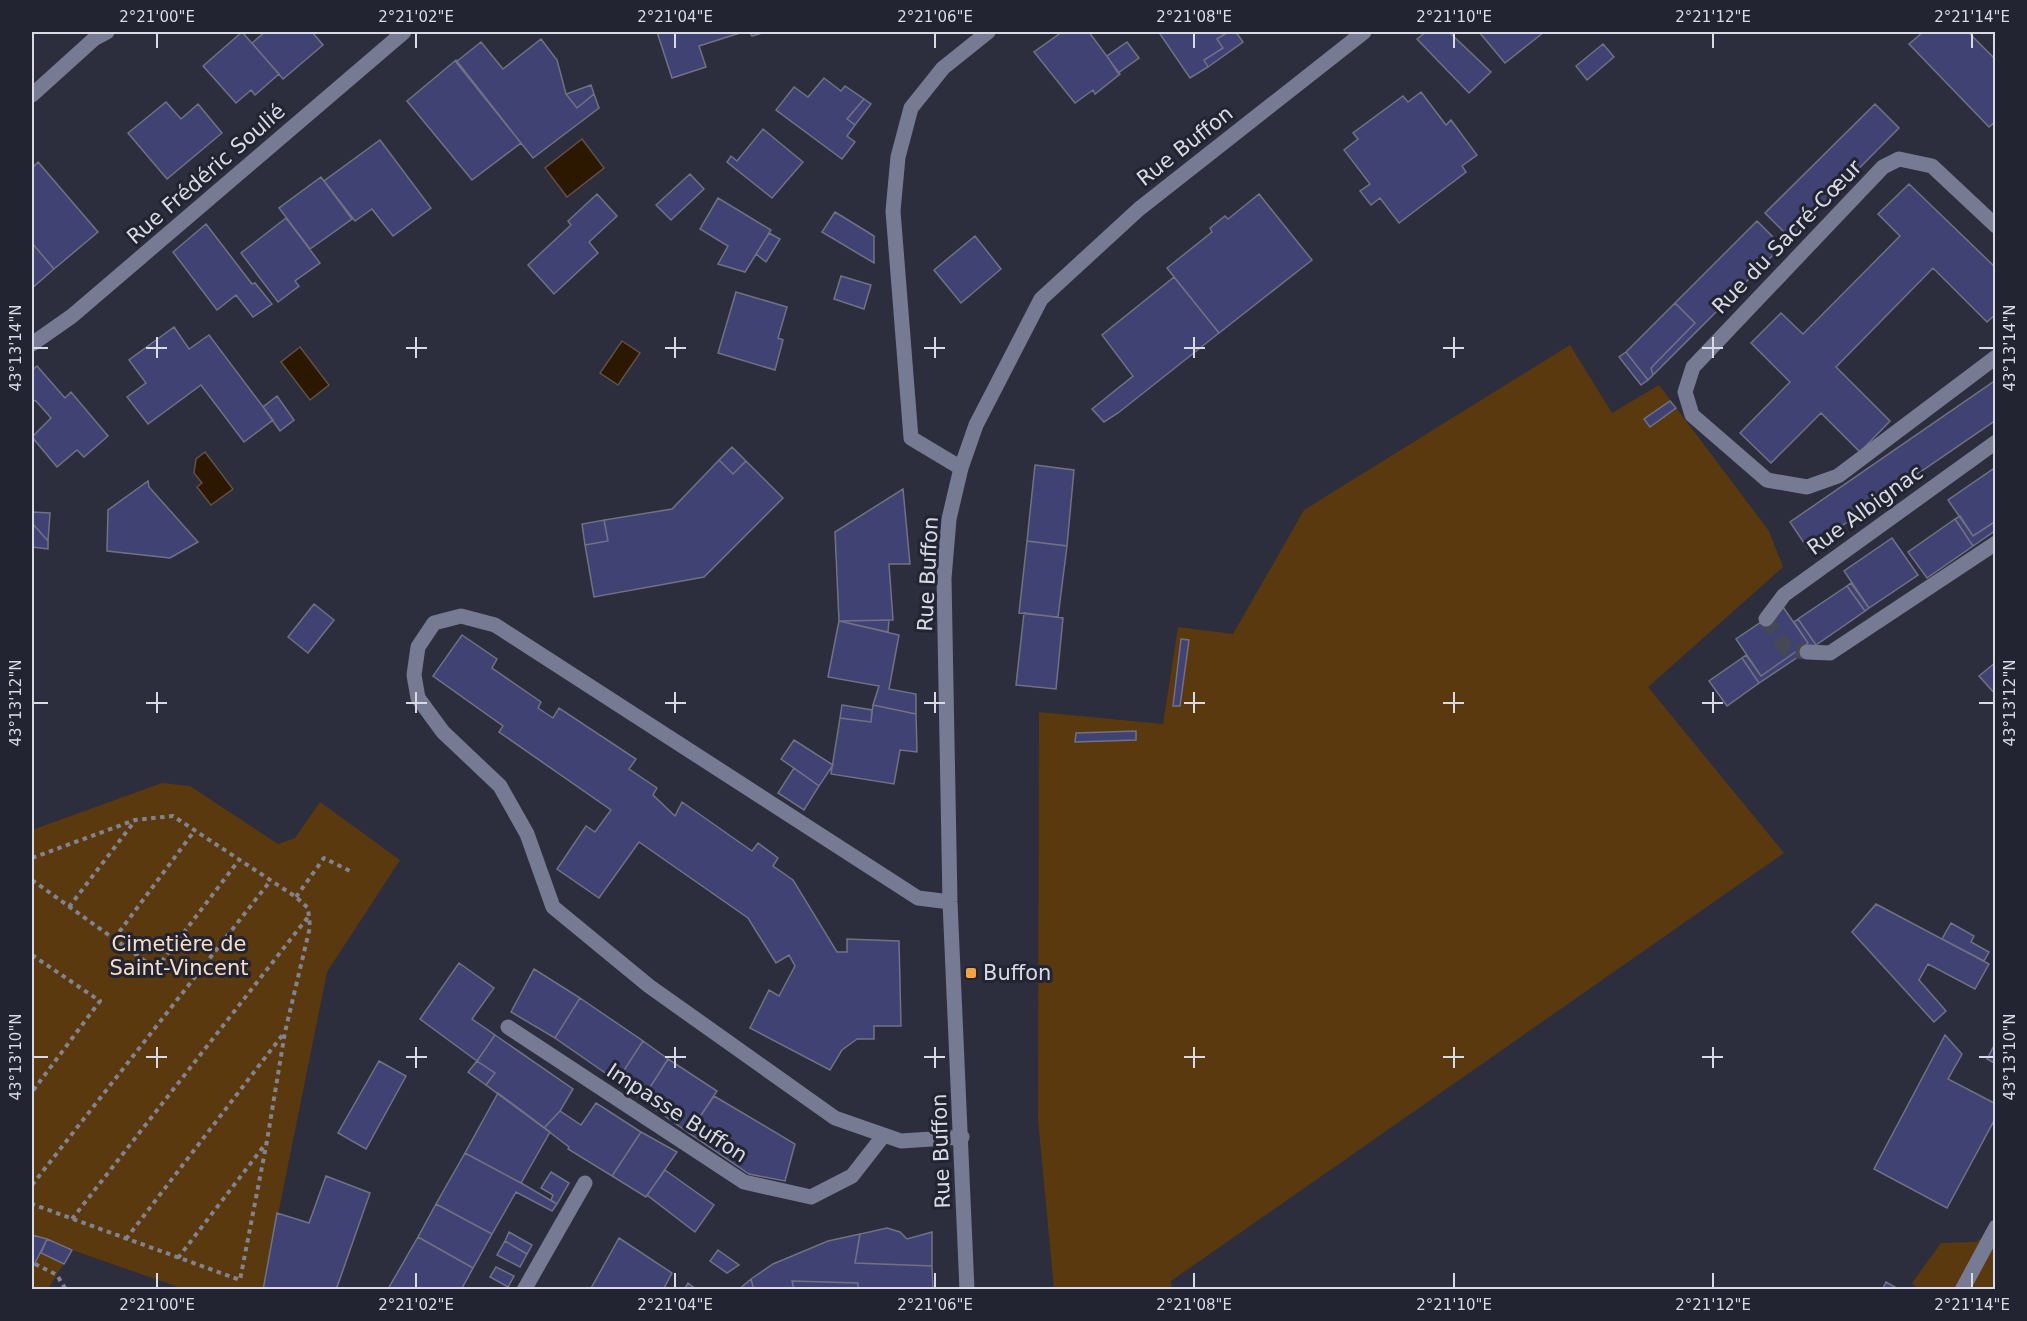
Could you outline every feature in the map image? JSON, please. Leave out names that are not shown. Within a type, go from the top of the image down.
[{"type":"street","name":"Rue Frédéric Soulié","points":[[32,344],[72,316],[404,32]]},
{"type":"street","points":[[961,468],[911,438],[893,211],[898,158],[911,108],[943,68],[988,32]]},
{"type":"street","name":"Rue Buffon","points":[[967,1290],[950,902],[944,578],[950,519],[961,468],[976,425],[1041,299],[1140,209],[1364,32]]},
{"type":"street","points":[[32,95],[98,34]]},
{"type":"street","name":"Rue du Sacré-Cœur","points":[[1995,226],[1932,166],[1899,159],[1883,167],[1693,367],[1685,392],[1692,415],[1767,480],[1807,487],[1838,476],[1995,357]]},
{"type":"street","name":"Rue Albignac","points":[[1766,619],[1784,595],[1995,441]]},
{"type":"street","points":[[1807,652],[1830,653],[1995,543]]},
{"type":"street","points":[[950,902],[918,898],[495,625],[461,616],[434,623],[418,647],[414,675],[418,698],[443,732],[500,786],[526,834],[553,907],[649,986],[835,1118],[901,1141],[962,1137]]},
{"type":"street","name":"Impasse Buffon","points":[[508,1027],[744,1182],[811,1197],[852,1176],[884,1135]]},
{"type":"street","points":[[524,1290],[585,1183]]},
{"type":"street","points":[[1962,1290],[1995,1227]]},
{"type":"path","points":[[32,858],[135,820],[173,816],[296,897],[308,908],[310,927],[285,1032],[240,1280],[32,1204]]},
{"type":"path","points":[[69,907],[135,820]]},
{"type":"path","points":[[114,939],[195,830]]},
{"type":"path","points":[[296,897],[324,858],[350,871]]},
{"type":"path","points":[[32,880],[156,969],[239,860]]},
{"type":"path","points":[[32,1185],[271,880]]},
{"type":"path","points":[[72,1219],[309,916]]},
{"type":"path","points":[[32,955],[100,1001],[32,1092]]},
{"type":"path","points":[[126,1239],[285,1032]]},
{"type":"path","points":[[178,1258],[267,1141]]},
{"type":"path","points":[[35,1264],[57,1275],[66,1290]]},
{"type":"green space","points":[[1570,345],[1612,413],[1659,385],[1769,531],[1783,567],[1648,687],[1784,853],[1171,1281],[1172,1289],[1054,1289],[1038,1120],[1039,712],[1163,724],[1178,627],[1233,634],[1304,510]]},
{"type":"green space","name":"Cimetière de Saint-Vincent","points":[[162,783],[190,786],[278,844],[295,838],[320,802],[400,860],[327,972],[263,1289],[184,1289],[72,1250],[48,1289],[32,1289],[32,830]]},
{"type":"green space","points":[[1995,1228],[1995,1289],[1918,1289],[1912,1283],[1941,1243],[1976,1242]]},
{"type":"shaded area","points":[[582,139],[604,168],[567,197],[545,168]]},
{"type":"shaded area","points":[[622,341],[640,353],[618,385],[600,373]]},
{"type":"shaded area","points":[[300,347],[329,385],[310,400],[281,362]]},
{"type":"shaded area","points":[[205,452],[233,489],[211,505],[197,487],[202,483],[194,473],[196,459]]},
{"type":"building","points":[[242,32],[279,74],[255,95],[251,90],[236,103],[203,66]]},
{"type":"building","points":[[265,32],[312,32],[323,45],[283,79],[252,43]]},
{"type":"building","points":[[657,32],[743,32],[699,46],[706,67],[672,78]]},
{"type":"building","points":[[750,32],[766,32],[752,36]]},
{"type":"building","points":[[1062,32],[1089,32],[1120,74],[1095,94],[1093,90],[1075,103],[1034,52]]},
{"type":"building","points":[[1163,32],[1228,32],[1217,39],[1223,48],[1204,60],[1208,67],[1190,78],[1160,34]]},
{"type":"building","points":[[1228,32],[1236,32],[1243,42],[1208,67],[1204,60],[1223,48],[1217,39]]},
{"type":"building","points":[[1426,32],[1449,32],[1491,72],[1469,93],[1417,39]]},
{"type":"building","points":[[1479,32],[1544,32],[1505,63]]},
{"type":"building","points":[[1923,32],[1968,32],[1996,60],[1996,121],[1989,127],[1909,44]]},
{"type":"building","points":[[541,39],[557,60],[566,94],[577,108],[594,94],[599,108],[533,158],[456,62],[481,42],[503,69]]},
{"type":"building","points":[[1127,42],[1139,58],[1118,73],[1107,56]]},
{"type":"building","points":[[1603,44],[1614,57],[1587,80],[1576,66]]},
{"type":"building","points":[[456,60],[521,143],[472,180],[407,101]]},
{"type":"building","points":[[824,78],[841,91],[845,86],[864,99],[847,119],[855,125],[847,136],[855,142],[842,159],[776,110],[794,87],[808,97]]},
{"type":"building","points":[[591,85],[594,94],[577,108],[566,94]]},
{"type":"building","points":[[1421,92],[1446,125],[1451,120],[1477,155],[1462,166],[1466,172],[1399,223],[1380,198],[1371,205],[1360,191],[1370,184],[1344,150],[1358,139],[1353,133],[1403,96],[1408,102]]},
{"type":"building","points":[[864,99],[871,104],[855,125],[847,119]]},
{"type":"building","points":[[166,102],[181,119],[198,104],[222,133],[167,179],[128,133]]},
{"type":"building","points":[[1875,104],[1899,128],[1790,238],[1765,213]]},
{"type":"building","points":[[763,129],[803,162],[772,198],[727,162],[731,156],[737,161]]},
{"type":"building","points":[[380,140],[431,208],[393,236],[372,209],[355,221],[324,181]]},
{"type":"building","points":[[38,162],[98,232],[54,269],[32,243],[32,168]]},
{"type":"building","points":[[690,174],[704,189],[671,220],[656,205]]},
{"type":"building","points":[[321,177],[352,219],[310,249],[279,208]]},
{"type":"building","points":[[1909,184],[1996,268],[1996,314],[1987,322],[1933,268],[1836,367],[1890,421],[1860,452],[1821,413],[1771,463],[1740,433],[1790,382],[1751,343],[1781,313],[1803,334],[1900,236],[1878,214]]},
{"type":"building","points":[[597,194],[617,216],[589,242],[598,253],[554,294],[528,265],[571,225],[568,221]]},
{"type":"building","points":[[1259,194],[1312,260],[1219,333],[1167,268],[1212,232],[1210,228],[1225,216],[1228,219]]},
{"type":"building","points":[[718,198],[771,230],[745,272],[718,264],[728,246],[700,229]]},
{"type":"building","points":[[835,212],[874,236],[874,263],[822,232]]},
{"type":"building","points":[[286,218],[320,263],[295,281],[299,286],[278,302],[241,253]]},
{"type":"building","points":[[1757,221],[1782,246],[1653,375],[1651,368],[1695,323],[1675,303]]},
{"type":"building","points":[[206,224],[252,284],[255,283],[272,304],[253,317],[236,295],[217,310],[173,252]]},
{"type":"building","points":[[769,233],[780,239],[766,262],[756,254]]},
{"type":"building","points":[[975,236],[1001,269],[961,303],[934,270]]},
{"type":"building","points":[[32,243],[54,269],[32,288]]},
{"type":"building","points":[[841,276],[871,285],[864,309],[834,299]]},
{"type":"building","points":[[1174,277],[1219,333],[1104,422],[1092,409],[1133,376],[1102,335]]},
{"type":"building","points":[[736,292],[787,307],[778,338],[783,340],[775,370],[718,353]]},
{"type":"building","points":[[1675,303],[1695,323],[1651,368],[1653,375],[1648,380],[1626,352]]},
{"type":"building","points":[[174,327],[189,349],[209,335],[273,420],[244,442],[201,385],[148,424],[127,397],[146,383],[129,360]]},
{"type":"building","points":[[1626,352],[1648,380],[1641,385],[1619,357]]},
{"type":"building","points":[[37,366],[65,398],[71,392],[108,436],[84,457],[77,450],[57,467],[32,437],[51,418],[36,401],[32,400],[32,370]]},
{"type":"building","points":[[1996,380],[1996,420],[1808,549],[1790,522]]},
{"type":"building","points":[[277,396],[294,420],[280,431],[263,407]]},
{"type":"building","points":[[1670,401],[1676,408],[1650,427],[1644,419]]},
{"type":"building","points":[[732,447],[746,461],[733,474],[719,460]]},
{"type":"building","points":[[719,460],[733,474],[746,461],[783,498],[704,577],[594,597],[585,545],[608,541],[604,520],[672,509]]},
{"type":"building","points":[[1035,465],[1074,470],[1067,546],[1027,541]]},
{"type":"building","points":[[1996,467],[1996,521],[1973,536],[1948,500]]},
{"type":"building","points":[[148,481],[149,487],[198,542],[170,558],[107,551],[108,510]]},
{"type":"building","points":[[903,489],[910,564],[889,564],[893,620],[839,621],[835,532]]},
{"type":"building","points":[[32,512],[50,513],[48,541],[32,523]]},
{"type":"building","points":[[1960,516],[1973,536],[1996,521],[1996,530],[1973,546],[1955,519]]},
{"type":"building","points":[[1955,519],[1973,546],[1927,578],[1908,552]]},
{"type":"building","points":[[604,520],[608,541],[585,545],[582,524]]},
{"type":"building","points":[[32,523],[48,541],[48,549],[32,547]]},
{"type":"building","points":[[1892,538],[1918,575],[1869,608],[1844,571]]},
{"type":"building","points":[[1027,541],[1067,546],[1058,617],[1019,613]]},
{"type":"building","points":[[1851,583],[1869,608],[1865,611],[1847,586]]},
{"type":"building","points":[[1847,586],[1865,611],[1816,645],[1798,619]]},
{"type":"building","points":[[314,604],[334,620],[308,653],[288,637]]},
{"type":"building","points":[[1783,607],[1808,643],[1761,676],[1736,639]]},
{"type":"building","points":[[1024,613],[1063,618],[1056,689],[1016,685]]},
{"type":"building","points":[[1798,619],[1816,645],[1759,683],[1742,658],[1746,655],[1761,676],[1808,643],[1794,622]]},
{"type":"building","points":[[889,620],[888,632],[839,621]]},
{"type":"building","points":[[839,621],[899,635],[889,689],[916,694],[916,714],[873,705],[879,686],[828,677]]},
{"type":"building","points":[[462,635],[497,659],[492,668],[541,702],[538,708],[553,718],[559,708],[636,759],[629,769],[657,788],[653,795],[675,816],[682,802],[752,851],[758,843],[778,858],[773,866],[793,880],[837,952],[847,952],[847,939],[899,941],[901,1026],[874,1026],[874,1039],[857,1039],[842,1050],[830,1070],[750,1028],[769,990],[779,996],[795,966],[789,955],[776,963],[748,918],[639,842],[599,898],[557,869],[586,826],[595,832],[611,810],[499,732],[503,726],[433,676]]},
{"type":"building","points":[[1181,639],[1189,640],[1180,706],[1173,706]]},
{"type":"building","points":[[1742,658],[1759,683],[1727,706],[1709,681]]},
{"type":"building","points":[[1996,662],[1996,695],[1979,676]]},
{"type":"building","points":[[842,705],[872,710],[871,722],[840,718]]},
{"type":"building","points":[[873,705],[916,714],[917,752],[900,750],[894,784],[831,774],[840,718],[871,722]]},
{"type":"building","points":[[1136,731],[1136,740],[1075,742],[1076,733]]},
{"type":"building","points":[[794,740],[833,765],[819,786],[781,759]]},
{"type":"building","points":[[794,768],[819,786],[804,810],[778,793]]},
{"type":"building","points":[[1876,904],[1989,964],[1975,989],[1928,964],[1919,980],[1946,1011],[1934,1022],[1852,932]]},
{"type":"building","points":[[1951,923],[1974,936],[1971,942],[1989,952],[1984,961],[1942,939]]},
{"type":"building","points":[[459,963],[494,988],[472,1019],[495,1035],[477,1061],[420,1019]]},
{"type":"building","points":[[534,969],[580,998],[555,1038],[511,1012]]},
{"type":"building","points":[[580,998],[643,1041],[617,1081],[555,1038]]},
{"type":"building","points":[[495,1035],[573,1089],[560,1111],[544,1128],[486,1085],[495,1073],[477,1061]]},
{"type":"building","points":[[1945,1035],[1962,1054],[1948,1079],[1996,1104],[1996,1117],[1947,1208],[1874,1169]]},
{"type":"building","points":[[643,1041],[668,1059],[642,1100],[617,1081]]},
{"type":"building","points":[[1996,1042],[1996,1064],[1987,1059]]},
{"type":"building","points":[[668,1059],[717,1091],[689,1133],[642,1100]]},
{"type":"building","points":[[379,1061],[406,1076],[366,1149],[338,1133]]},
{"type":"building","points":[[477,1061],[495,1073],[486,1085],[468,1072]]},
{"type":"building","points":[[498,1093],[550,1132],[521,1183],[465,1153]]},
{"type":"building","points":[[714,1096],[795,1144],[785,1181],[749,1174],[689,1133]]},
{"type":"building","points":[[596,1103],[641,1132],[612,1176],[568,1149],[569,1147],[544,1128],[560,1111],[581,1125]]},
{"type":"building","points":[[641,1132],[677,1152],[646,1197],[612,1176]]},
{"type":"building","points":[[465,1153],[557,1204],[552,1211],[516,1192],[492,1234],[436,1204]]},
{"type":"building","points":[[665,1170],[714,1205],[695,1232],[647,1195]]},
{"type":"building","points":[[551,1172],[569,1183],[557,1204],[551,1200],[553,1195],[541,1188]]},
{"type":"building","points":[[326,1176],[370,1193],[336,1290],[263,1290],[277,1213],[309,1223]]},
{"type":"building","points":[[436,1204],[492,1234],[473,1268],[418,1237]]},
{"type":"building","points":[[887,1228],[900,1232],[907,1239],[932,1232],[932,1266],[855,1263],[860,1234]]},
{"type":"building","points":[[509,1232],[532,1245],[527,1254],[505,1241]]},
{"type":"building","points":[[860,1234],[855,1263],[932,1266],[933,1290],[858,1290],[858,1283],[792,1281],[794,1290],[754,1290],[751,1279],[773,1264],[828,1241]]},
{"type":"building","points":[[32,1235],[47,1239],[32,1269]]},
{"type":"building","points":[[418,1237],[473,1268],[461,1290],[388,1289]]},
{"type":"building","points":[[619,1238],[672,1273],[663,1290],[590,1290]]},
{"type":"building","points":[[47,1239],[72,1250],[64,1264],[41,1253]]},
{"type":"building","points":[[505,1241],[527,1254],[520,1267],[497,1255]]},
{"type":"building","points":[[718,1250],[739,1265],[727,1273],[710,1261]]},
{"type":"building","points":[[496,1267],[514,1276],[508,1287],[490,1277]]},
{"type":"building","points":[[751,1279],[754,1290],[738,1290]]},
{"type":"building","points":[[792,1281],[858,1283],[858,1290],[794,1290]]},
{"type":"building","points":[[1886,1282],[1900,1290],[1882,1290]]},
{"type":"building","points":[[688,1283],[697,1290],[684,1290]]},
{"type":"tunnel","points":[[1766,619],[1787,650],[1807,652]]},
{"type":"place","name":"Buffon","points":[[971,973]]}]
